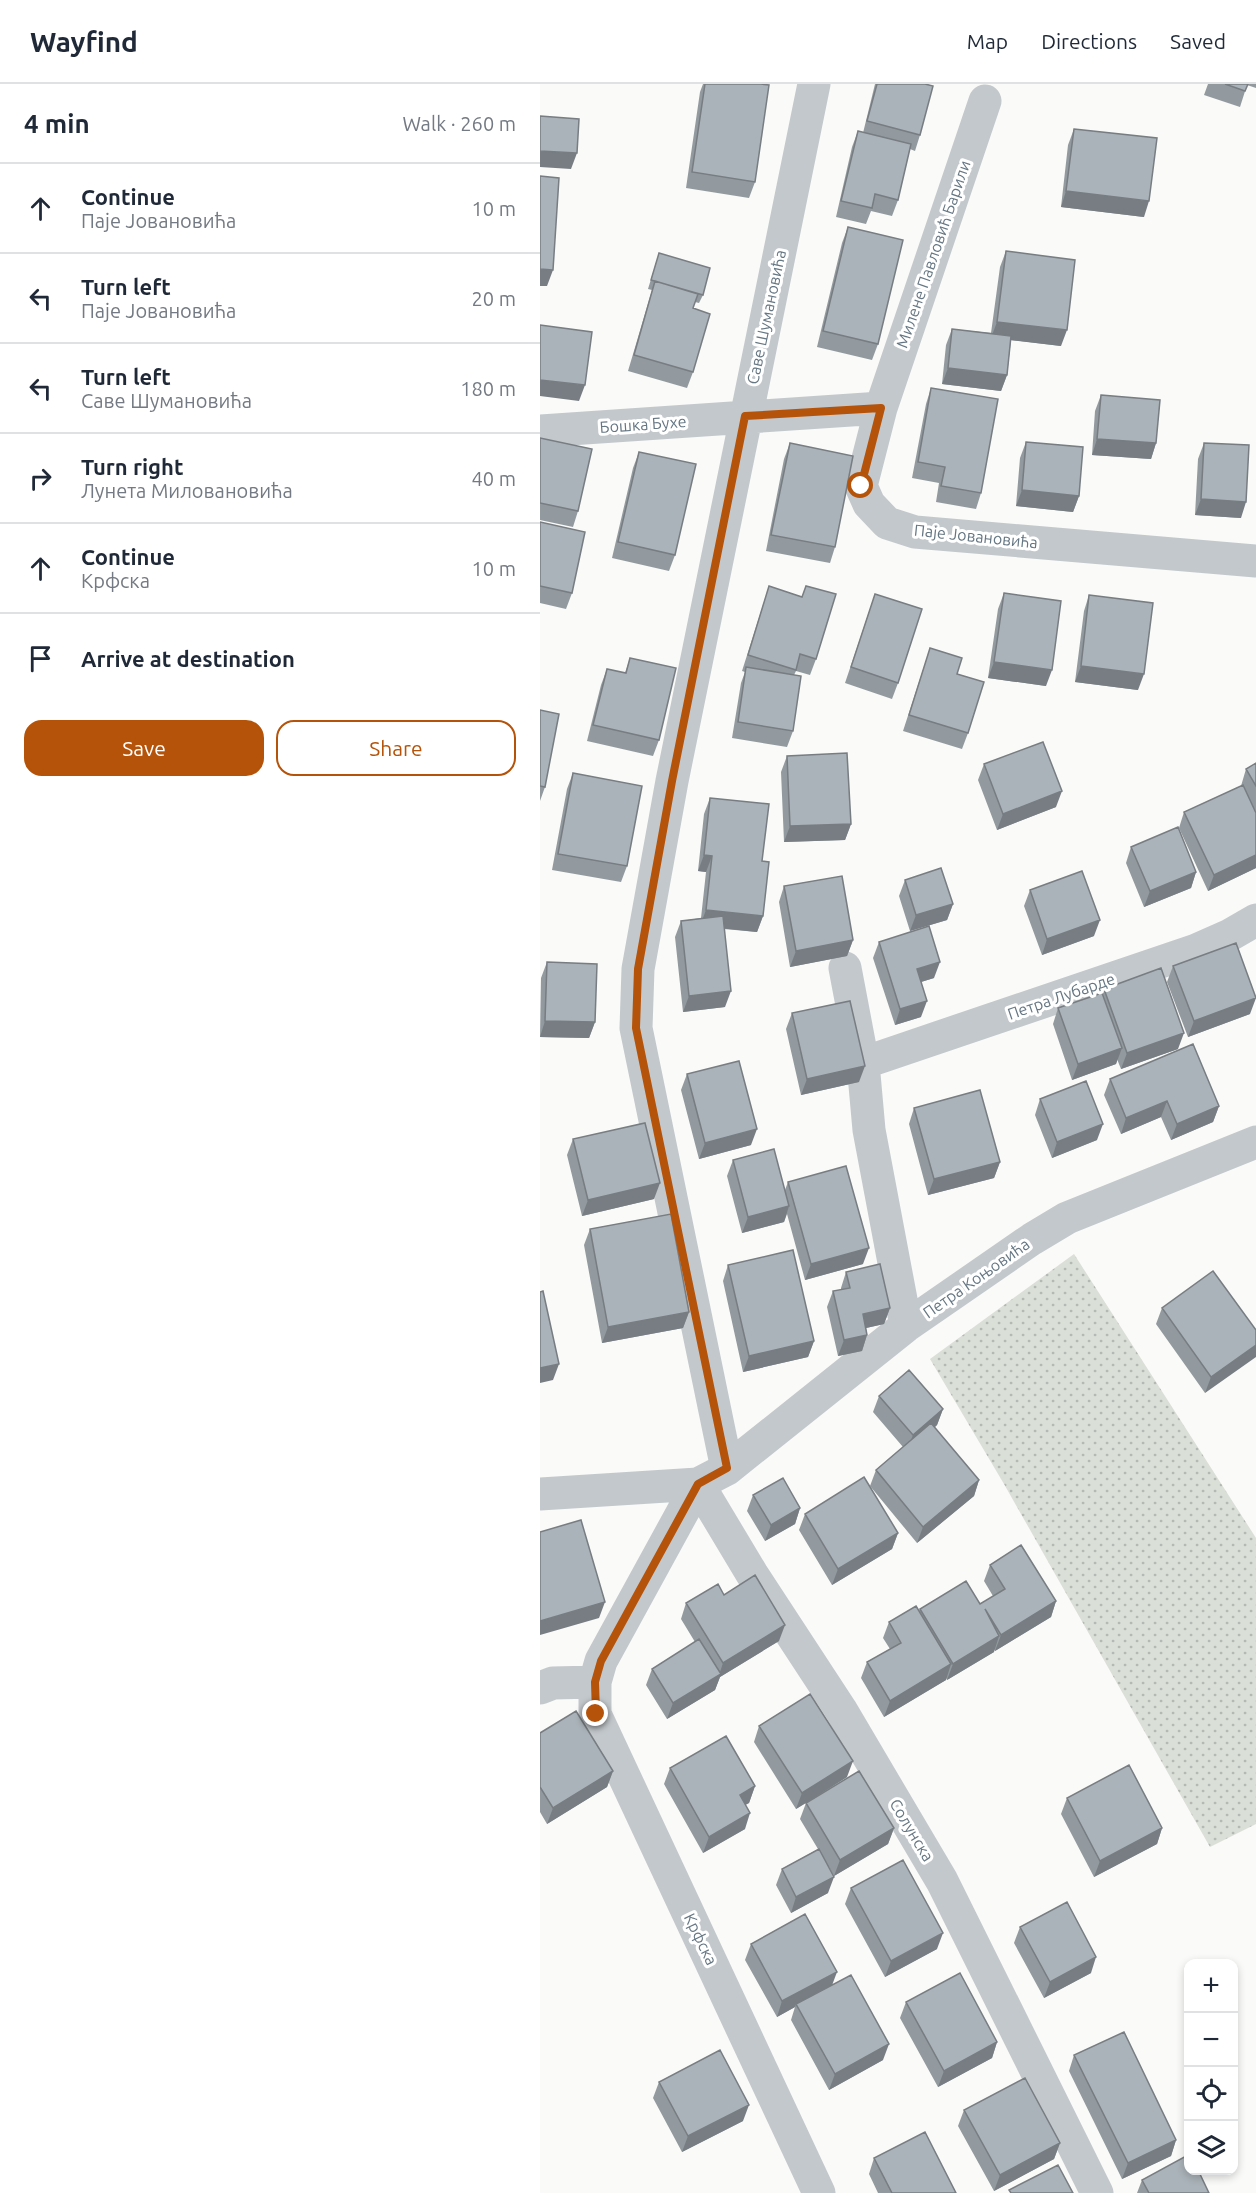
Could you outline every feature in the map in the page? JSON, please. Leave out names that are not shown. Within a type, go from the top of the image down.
[{"type":"street","name":"Саве Шумановића","points":[[727,1468],[636,1028],[636,1000],[638,969],[672,781],[814,84]]},
{"type":"street","name":"Милене Павловић Барили","points":[[881,408],[985,101]]},
{"type":"street","points":[[745,416],[881,408]]},
{"type":"street","name":"Паје Јовановића","points":[[881,408],[861,486],[869,504],[887,523],[915,532],[1256,561]]},
{"type":"street","name":"Бошка Бухе","points":[[540,431],[745,416]]},
{"type":"street","name":"Петра Лубарде","points":[[863,1063],[1196,950],[1230,936],[1256,920]]},
{"type":"street","points":[[845,968],[863,1063],[869,1130],[906,1326]]},
{"type":"street","name":"Петра Коњовића","points":[[698,1484],[727,1468],[906,1326],[944,1302],[1002,1259],[1067,1218],[1256,1142]]},
{"type":"street","points":[[540,1494],[698,1484]]},
{"type":"street","points":[[540,1688],[553,1683],[595,1682],[601,1661],[698,1484]]},
{"type":"street","name":"Солунска","points":[[698,1484],[752,1574],[841,1710],[942,1881],[1097,2193]]},
{"type":"street","name":"Крфска","points":[[595,1682],[596,1714],[819,2193]]},
{"type":"shaded area","points":[[1074,1254],[1256,1538],[1256,1824],[1210,1847],[1004,1484],[930,1359]]},
{"type":"building","points":[[705,84],[769,85],[755,182],[692,172]]},
{"type":"building","points":[[877,84],[933,86],[920,135],[867,121]]},
{"type":"building","points":[[1225,84],[1248,84],[1245,91]]},
{"type":"building","points":[[540,116],[579,119],[577,153],[540,151]]},
{"type":"building","points":[[1074,129],[1157,138],[1149,201],[1066,191]]},
{"type":"building","points":[[858,131],[911,144],[898,200],[875,194],[872,208],[841,201]]},
{"type":"building","points":[[540,176],[559,178],[553,270],[540,269]]},
{"type":"building","points":[[848,227],[903,240],[878,344],[823,331]]},
{"type":"building","points":[[1006,251],[1075,260],[1067,330],[997,322]]},
{"type":"building","points":[[659,253],[710,268],[703,295],[651,280]]},
{"type":"building","points":[[655,281],[698,294],[693,308],[710,314],[693,372],[634,355]]},
{"type":"building","points":[[540,325],[592,332],[585,385],[540,380]]},
{"type":"building","points":[[952,329],[1011,336],[1007,375],[948,368]]},
{"type":"building","points":[[931,388],[998,399],[981,493],[941,486],[945,467],[918,462]]},
{"type":"building","points":[[1101,395],[1160,400],[1156,443],[1097,439]]},
{"type":"building","points":[[540,438],[592,449],[578,511],[540,503]]},
{"type":"building","points":[[1026,442],[1083,447],[1079,496],[1022,490]]},
{"type":"building","points":[[790,443],[853,456],[835,547],[771,535]]},
{"type":"building","points":[[1204,443],[1249,445],[1246,502],[1201,499]]},
{"type":"building","points":[[639,452],[696,464],[675,555],[618,542]]},
{"type":"building","points":[[540,522],[585,532],[572,593],[540,586]]},
{"type":"building","points":[[769,586],[802,597],[806,586],[836,594],[816,659],[800,654],[796,670],[748,655]]},
{"type":"building","points":[[1004,593],[1061,601],[1052,670],[994,662]]},
{"type":"building","points":[[875,594],[922,609],[898,683],[851,667]]},
{"type":"building","points":[[1089,595],[1153,603],[1144,674],[1081,666]]},
{"type":"building","points":[[930,648],[962,658],[957,674],[984,682],[968,733],[909,715]]},
{"type":"building","points":[[630,658],[676,668],[659,740],[593,725],[607,669],[626,673]]},
{"type":"building","points":[[746,667],[801,676],[793,731],[738,722]]},
{"type":"building","points":[[540,710],[559,714],[545,787],[540,786]]},
{"type":"building","points":[[1043,742],[1062,791],[1003,814],[984,764]]},
{"type":"building","points":[[847,753],[851,824],[790,826],[787,756]]},
{"type":"building","points":[[1256,763],[1256,786],[1246,769]]},
{"type":"building","points":[[573,773],[642,786],[627,866],[558,854]]},
{"type":"building","points":[[1243,785],[1256,813],[1256,855],[1214,875],[1184,812]]},
{"type":"building","points":[[710,798],[769,804],[762,861],[769,862],[763,916],[706,910],[712,856],[704,855]]},
{"type":"building","points":[[1178,827],[1196,872],[1150,891],[1131,847]]},
{"type":"building","points":[[941,868],[953,904],[916,915],[905,880]]},
{"type":"building","points":[[1082,871],[1100,920],[1047,939],[1030,890]]},
{"type":"building","points":[[842,876],[853,940],[796,951],[784,886]]},
{"type":"building","points":[[723,916],[731,991],[689,996],[681,921]]},
{"type":"building","points":[[929,926],[940,962],[917,969],[927,1001],[900,1009],[879,942]]},
{"type":"building","points":[[1236,943],[1256,998],[1194,1021],[1173,966]]},
{"type":"building","points":[[547,962],[597,964],[595,1022],[545,1021]]},
{"type":"building","points":[[1161,968],[1184,1033],[1127,1053],[1104,989]]},
{"type":"building","points":[[1102,993],[1122,1048],[1078,1064],[1058,1008]]},
{"type":"building","points":[[850,1001],[865,1066],[807,1079],[792,1013]]},
{"type":"building","points":[[1193,1044],[1219,1106],[1177,1124],[1167,1101],[1126,1118],[1110,1079]]},
{"type":"building","points":[[739,1061],[757,1129],[705,1143],[687,1074]]},
{"type":"building","points":[[1086,1081],[1103,1124],[1057,1142],[1040,1099]]},
{"type":"building","points":[[980,1090],[1000,1162],[934,1179],[914,1108]]},
{"type":"building","points":[[645,1123],[660,1183],[588,1200],[573,1139]]},
{"type":"building","points":[[774,1149],[789,1206],[748,1217],[733,1160]]},
{"type":"building","points":[[846,1166],[869,1248],[811,1264],[788,1182]]},
{"type":"building","points":[[671,1214],[689,1312],[608,1327],[590,1229]]},
{"type":"building","points":[[793,1250],[814,1341],[749,1356],[728,1265]]},
{"type":"building","points":[[880,1264],[890,1308],[863,1314],[867,1335],[844,1340],[833,1291],[850,1288],[846,1272]]},
{"type":"building","points":[[1213,1271],[1256,1330],[1256,1345],[1211,1377],[1162,1308]]},
{"type":"building","points":[[543,1291],[559,1364],[540,1368],[540,1292]]},
{"type":"building","points":[[909,1370],[943,1409],[913,1435],[879,1396]]},
{"type":"building","points":[[931,1423],[979,1480],[923,1527],[876,1470]]},
{"type":"building","points":[[864,1477],[898,1533],[838,1569],[805,1514]]},
{"type":"building","points":[[783,1478],[800,1508],[771,1525],[753,1495]]},
{"type":"building","points":[[581,1520],[605,1602],[540,1621],[540,1532]]},
{"type":"building","points":[[1021,1545],[1056,1601],[1001,1635],[985,1609],[999,1636],[953,1664],[920,1609],[966,1581],[980,1604],[1005,1589],[990,1565]]},
{"type":"building","points":[[755,1575],[785,1625],[723,1663],[686,1603],[718,1584],[724,1595]]},
{"type":"building","points":[[916,1606],[951,1664],[890,1701],[867,1662],[901,1643],[889,1622]]},
{"type":"building","points":[[699,1639],[721,1674],[673,1703],[652,1669]]},
{"type":"building","points":[[810,1694],[853,1761],[802,1793],[759,1726]]},
{"type":"building","points":[[576,1711],[613,1771],[553,1808],[540,1787],[540,1733]]},
{"type":"building","points":[[726,1736],[755,1786],[740,1795],[750,1813],[709,1837],[670,1768]]},
{"type":"building","points":[[1129,1765],[1162,1828],[1100,1861],[1067,1798]]},
{"type":"building","points":[[859,1771],[894,1828],[840,1860],[806,1803]]},
{"type":"building","points":[[819,1849],[834,1877],[796,1897],[782,1869]]},
{"type":"building","points":[[903,1860],[943,1933],[891,1961],[851,1888]]},
{"type":"building","points":[[1067,1902],[1096,1957],[1050,1982],[1020,1927]]},
{"type":"building","points":[[805,1914],[837,1972],[782,2001],[751,1944]]},
{"type":"building","points":[[960,1973],[997,2042],[944,2071],[906,2002]]},
{"type":"building","points":[[851,1975],[889,2044],[835,2074],[796,2004]]},
{"type":"building","points":[[1124,2032],[1176,2140],[1128,2163],[1074,2055]]},
{"type":"building","points":[[720,2050],[749,2105],[688,2136],[659,2082]]},
{"type":"building","points":[[1025,2078],[1060,2143],[1000,2175],[964,2110]]},
{"type":"building","points":[[925,2132],[956,2193],[892,2193],[874,2158]]},
{"type":"building","points":[[1184,2157],[1184,2175],[1200,2175],[1209,2193],[1149,2193],[1142,2180]]},
{"type":"building","points":[[1058,2165],[1073,2193],[1011,2193],[1009,2190]]},
{"type":"route","points":[[596,1714],[595,1682],[601,1661],[698,1484],[727,1468],[647,1085],[636,1028],[636,1000],[638,969],[672,781],[745,416],[881,408],[861,486]]}]
